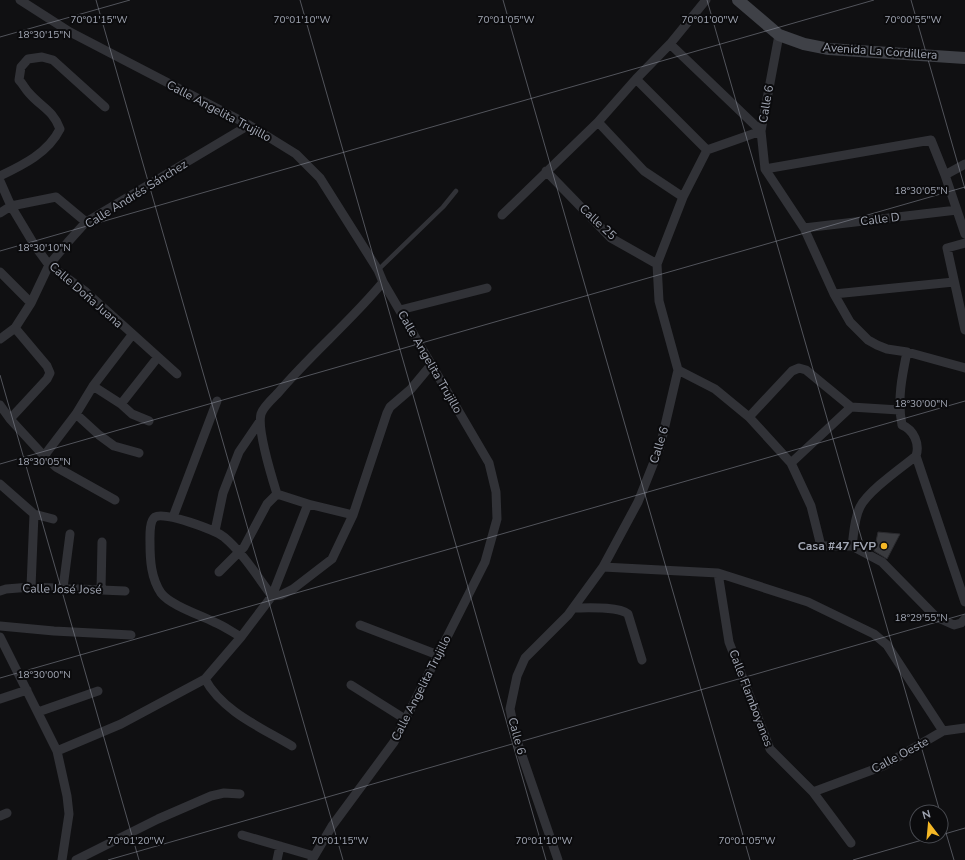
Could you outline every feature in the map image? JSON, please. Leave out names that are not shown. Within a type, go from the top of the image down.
[{"type":"main road","name":"Avenida La Cordillera","points":[[738,0],[779,35],[804,44],[829,49],[965,58]]},
{"type":"street","name":"Calle Angelita Trujillo","points":[[20,0],[70,32],[249,125],[296,154],[320,178],[378,270],[383,282],[489,463],[496,492],[497,519],[485,562],[394,742],[332,826],[313,858]]},
{"type":"street","points":[[502,215],[598,122],[636,79],[670,44],[706,0]]},
{"type":"street","name":"Calle 6","points":[[558,860],[516,738],[510,709],[517,676],[526,658],[574,608],[603,567],[638,502],[660,447],[678,370],[659,301],[657,264],[683,197],[707,150],[761,131],[779,35]]},
{"type":"street","points":[[670,44],[761,131],[764,170],[804,228],[834,294],[850,322],[868,340],[877,346],[907,352],[965,368]]},
{"type":"street","points":[[0,176],[39,154],[56,137],[60,129],[51,113],[29,94],[19,80],[21,67],[28,59],[42,57],[53,60],[105,107]]},
{"type":"street","points":[[636,79],[707,150]]},
{"type":"street","points":[[598,122],[644,172],[683,197]]},
{"type":"street","name":"Calle Andrés Sánchez","points":[[0,339],[16,328],[31,303],[49,265],[86,222],[249,125]]},
{"type":"street","points":[[764,170],[931,140],[945,174],[965,234]]},
{"type":"street","points":[[945,174],[965,164]]},
{"type":"street","name":"Calle 25","points":[[546,171],[611,238],[657,264]]},
{"type":"street","name":"Calle Doña Juana","points":[[0,182],[11,206],[35,246],[49,265],[86,292],[176,374]]},
{"type":"street","points":[[0,212],[11,206],[56,196],[86,222]]},
{"type":"street","name":"Calle D","points":[[804,228],[957,210]]},
{"type":"street","points":[[965,243],[947,248],[965,330]]},
{"type":"street","points":[[0,272],[31,303]]},
{"type":"street","points":[[277,494],[267,461],[260,421],[261,412],[286,384],[366,302],[383,282]]},
{"type":"street","points":[[834,294],[954,282]]},
{"type":"street","points":[[400,310],[487,288]]},
{"type":"street","points":[[10,419],[50,374],[48,366],[16,328]]},
{"type":"street","points":[[44,456],[76,414],[93,386],[132,335]]},
{"type":"street","points":[[852,546],[856,519],[860,507],[868,496],[916,456],[919,448],[914,435],[909,428],[902,425],[900,410],[901,385],[907,352]]},
{"type":"street","points":[[121,404],[158,357]]},
{"type":"street","points":[[272,596],[281,596],[293,589],[332,559],[353,515],[390,407],[411,389],[431,365]]},
{"type":"street","points":[[749,417],[792,371],[799,368],[806,370],[851,407],[900,410]]},
{"type":"street","points":[[678,370],[715,389],[749,417],[791,463],[811,506],[821,546],[852,546],[882,562],[936,616],[954,625],[961,623],[965,619]]},
{"type":"street","points":[[93,386],[121,404],[132,414],[149,421]]},
{"type":"street","points":[[173,517],[217,401]]},
{"type":"street","points":[[0,405],[10,419],[56,467],[115,500]]},
{"type":"street","points":[[791,463],[851,407]]},
{"type":"street","points":[[76,414],[99,435],[114,446],[139,452]]},
{"type":"street","points":[[215,531],[223,493],[239,452],[260,421]]},
{"type":"street","points":[[916,456],[965,602]]},
{"type":"street","points":[[0,484],[34,514],[53,519]]},
{"type":"street","points":[[277,494],[308,504],[353,515]]},
{"type":"street","points":[[219,572],[244,547],[267,504],[277,494]]},
{"type":"street","points":[[57,751],[121,724],[205,678],[241,637],[272,596],[308,504]]},
{"type":"street","points":[[31,587],[34,514]]},
{"type":"street","points":[[241,637],[172,602],[162,594],[153,578],[150,562],[152,520],[159,516],[173,517],[215,531],[223,536],[239,552],[272,596]]},
{"type":"street","points":[[63,588],[70,534]]},
{"type":"street","points":[[101,590],[102,542]]},
{"type":"street","points":[[603,567],[718,573],[808,602],[874,634],[887,645],[943,731]]},
{"type":"street","name":"Calle Flamboyanes","points":[[718,573],[729,642],[770,749],[813,792],[851,843]]},
{"type":"street","name":"Calle José José","points":[[0,590],[31,587],[125,591]]},
{"type":"street","points":[[574,608],[610,609],[628,614],[642,660]]},
{"type":"street","points":[[360,625],[438,655]]},
{"type":"street","points":[[0,626],[54,631],[131,635]]},
{"type":"street","points":[[0,637],[57,751],[68,796],[69,814],[62,860]]},
{"type":"street","points":[[205,678],[216,694],[241,716],[292,746]]},
{"type":"street","points":[[351,685],[405,719]]},
{"type":"street","points":[[0,699],[27,690]]},
{"type":"street","points":[[38,712],[98,691]]},
{"type":"street","name":"Calle Oeste","points":[[813,792],[883,766],[943,731],[965,728]]},
{"type":"street","points":[[76,860],[158,819],[211,796],[224,793],[240,794]]},
{"type":"street","points":[[242,835],[280,846],[313,858]]},
{"type":"street","points":[[277,860],[280,846]]},
{"type":"lane","points":[[378,270],[456,192]]},
{"type":"building","name":"Casa #47 FVP","points":[[878,532],[900,534],[887,559],[874,551]]},
{"type":"place","name":"Casa #47 FVP","points":[[884,546]]}]
